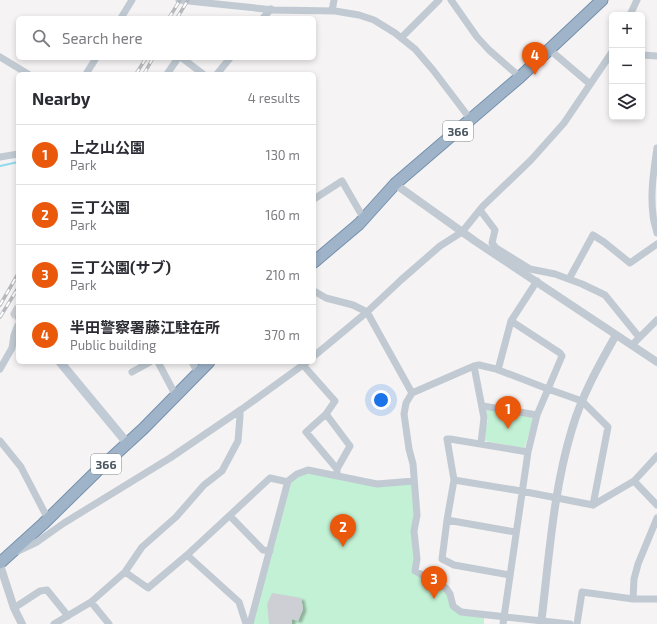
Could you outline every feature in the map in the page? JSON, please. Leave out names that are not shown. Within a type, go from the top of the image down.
[{"type":"highway","name":"366","points":[[316,260],[364,219],[395,184],[520,77],[602,0]]},
{"type":"highway","name":"366","points":[[0,564],[128,444],[208,364]]},
{"type":"main road","points":[[62,364],[128,444]]},
{"type":"street","points":[[122,16],[132,0]]},
{"type":"street","points":[[179,0],[249,3],[271,9],[332,11],[359,15],[374,20],[411,45],[429,65],[471,120]]},
{"type":"street","points":[[332,11],[334,0]]},
{"type":"street","points":[[401,38],[439,0]]},
{"type":"street","points":[[451,0],[477,37],[489,50],[520,77]]},
{"type":"street","points":[[631,12],[637,0]]},
{"type":"street","points":[[266,16],[271,9]]},
{"type":"street","points":[[550,50],[590,84]]},
{"type":"street","points":[[645,55],[657,56]]},
{"type":"street","points":[[316,354],[367,312],[440,246],[462,232],[480,210],[531,160],[564,123],[609,56]]},
{"type":"street","points":[[0,57],[25,72]]},
{"type":"street","points":[[87,72],[95,60]]},
{"type":"street","points":[[168,72],[177,60]]},
{"type":"street","points":[[185,60],[200,72]]},
{"type":"street","points":[[219,72],[228,60]]},
{"type":"street","points":[[657,148],[652,204],[652,214],[657,233]]},
{"type":"street","points":[[0,158],[16,154]]},
{"type":"street","points":[[316,198],[342,181],[364,219]]},
{"type":"street","points":[[395,184],[462,232],[657,362]]},
{"type":"street","points":[[480,210],[495,230],[492,243],[496,248],[530,269],[555,274],[582,284],[605,295],[640,337]]},
{"type":"street","points":[[569,279],[593,235],[630,263],[657,244]]},
{"type":"street","points":[[498,370],[511,321],[537,282]]},
{"type":"street","points":[[316,292],[326,298],[353,305],[367,312],[412,393]]},
{"type":"street","points":[[632,345],[657,320]]},
{"type":"street","points":[[503,624],[515,532],[528,452],[537,415],[562,356],[511,321]]},
{"type":"street","points":[[0,369],[12,348],[16,330]]},
{"type":"street","points":[[541,622],[556,499],[566,448],[582,401],[597,369],[616,335]]},
{"type":"street","points":[[132,372],[146,364]]},
{"type":"street","points":[[159,364],[176,396]]},
{"type":"street","points":[[193,364],[198,373]]},
{"type":"street","points":[[11,554],[37,542],[64,523],[170,458],[240,411],[305,364],[335,401],[326,414],[306,432],[337,472]]},
{"type":"street","points":[[570,624],[461,612],[453,606],[450,594],[446,588],[415,571],[417,559],[414,531],[417,514],[413,464],[409,449],[404,414],[406,403],[412,393],[479,365],[498,370],[582,401],[608,427],[593,505]]},
{"type":"street","points":[[474,366],[483,406],[484,418],[481,443]]},
{"type":"street","points":[[483,406],[537,415]]},
{"type":"street","points":[[54,624],[91,602],[125,572],[142,547],[176,517],[204,485],[222,471],[238,441],[240,411]]},
{"type":"street","points":[[326,414],[350,446],[337,472]]},
{"type":"street","points":[[510,575],[454,565],[442,559],[454,480],[447,439],[450,438],[528,452]]},
{"type":"street","points":[[0,441],[21,467],[48,519]]},
{"type":"street","points":[[454,480],[593,505],[634,481],[657,456]]},
{"type":"street","points":[[250,624],[288,482],[297,474],[308,470],[337,472],[376,484],[414,481]]},
{"type":"street","points":[[125,572],[148,588],[187,555],[270,478],[288,482]]},
{"type":"street","points":[[634,481],[657,505]]},
{"type":"street","points":[[230,516],[263,550],[270,551]]},
{"type":"street","points":[[633,599],[634,579],[638,564],[657,518]]},
{"type":"street","points":[[447,520],[515,532]]},
{"type":"street","points":[[187,555],[239,602],[246,624]]},
{"type":"street","points":[[0,564],[14,608],[22,624]]},
{"type":"street","points":[[14,608],[40,590],[46,590],[68,616]]},
{"type":"street","points":[[577,624],[582,592],[633,599],[657,599]]},
{"type":"street","points":[[91,602],[109,624]]},
{"type":"green space","points":[[488,410],[532,416],[533,419],[524,448],[485,441],[483,439],[488,420],[486,411]]},
{"type":"green space","points":[[308,470],[377,484],[414,481],[415,571],[446,588],[453,606],[484,614],[484,624],[250,624],[288,482]]},
{"type":"building","points":[[15,305],[16,314],[13,319],[10,314]]},
{"type":"building","points":[[272,593],[301,598],[303,609],[298,621],[292,619],[292,624],[269,624],[267,604]]},
{"type":"waterway","points":[[0,166],[16,162]]},
{"type":"railway","points":[[170,16],[180,0]]},
{"type":"railway","points":[[178,16],[188,0]]},
{"type":"railway","points":[[137,72],[145,60]]},
{"type":"railway","points":[[145,72],[152,60]]},
{"type":"railway","points":[[0,305],[16,277]]},
{"type":"railway","points":[[0,317],[16,291]]},
{"type":"place","name":"半田警察署藤江駐在所","points":[[535,75]]},
{"type":"place","name":"上之山公園","points":[[508,429]]},
{"type":"place","name":"三丁公園","points":[[343,547]]},
{"type":"place","name":"三丁公園(サブ)","points":[[434,599]]}]
